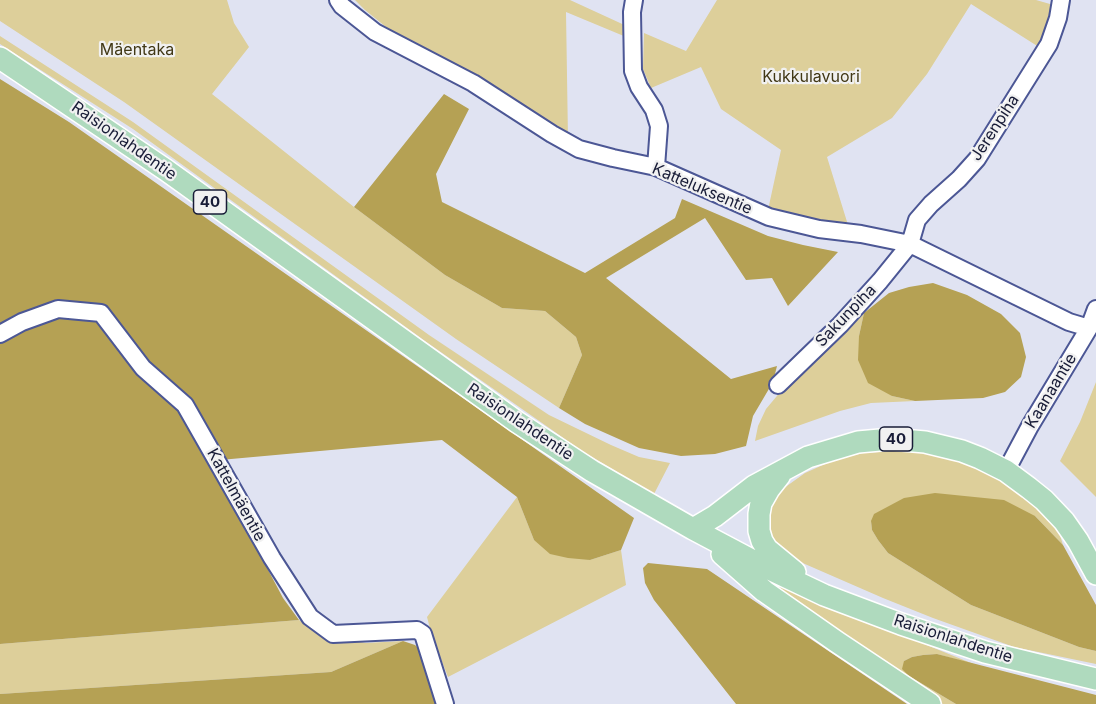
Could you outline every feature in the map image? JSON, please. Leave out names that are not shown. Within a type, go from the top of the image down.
[{"type":"main road","name":"Raisionlahdentie","points":[[0,58],[166,170],[518,423],[592,471],[693,530],[824,595],[901,624],[974,648],[1096,680]]},
{"type":"main road","name":"40","points":[[693,530],[754,486],[808,457],[858,442],[891,439],[926,442],[943,445],[980,458],[1006,471],[1044,500],[1064,521],[1096,574]]},
{"type":"main road","points":[[786,469],[769,489],[761,503],[758,522],[762,541],[774,556],[824,595]]},
{"type":"main road","points":[[693,530],[764,591],[930,704]]},
{"type":"street","name":"Katteluksentie","points":[[338,0],[342,6],[375,32],[473,83],[579,148],[656,167],[769,217],[819,229],[861,234],[910,244],[1069,322],[1089,328]]},
{"type":"street","points":[[634,0],[632,12],[633,71],[639,87],[654,110],[659,126],[656,167]]},
{"type":"street","name":"Jerenpiha","points":[[910,244],[917,220],[977,159],[1049,44],[1058,18],[1061,0]]},
{"type":"street","name":"Sakunpiha","points":[[778,385],[840,325],[910,244]]},
{"type":"street","name":"Kattelmäentie","points":[[0,334],[22,322],[58,309],[101,313],[143,368],[185,405],[272,558],[310,617],[333,634],[417,630],[423,634],[445,704]]},
{"type":"street","name":"Kaanaantie","points":[[1006,471],[1030,426],[1089,328],[1096,309]]},
{"type":"green space","name":"Mäentaka","points":[[0,0],[227,0],[234,23],[249,47],[212,94],[354,207],[445,275],[502,308],[545,311],[576,337],[582,355],[559,408],[456,339],[124,102],[0,21]]},
{"type":"green space","points":[[355,0],[570,0],[631,28],[631,39],[566,12],[568,139],[469,73],[391,31]]},
{"type":"green space","name":"Kukkulavuori","points":[[717,0],[1036,0],[1057,6],[1042,49],[971,4],[927,74],[892,118],[827,157],[848,225],[768,210],[781,150],[721,109],[701,67],[651,88],[643,69],[644,33],[686,51]]},
{"type":"green space","points":[[0,36],[133,122],[429,335],[549,415],[639,457],[670,463],[654,494],[582,451],[425,341],[133,129],[0,44]]},
{"type":"green space","points":[[864,313],[859,336],[892,396],[915,401],[871,403],[840,411],[755,441],[758,426],[766,409],[787,384]]},
{"type":"green space","points":[[1096,382],[1096,497],[1060,461],[1080,422]]},
{"type":"green space","points":[[894,451],[949,457],[977,468],[1004,483],[1027,497],[1058,529],[1063,545],[1035,516],[871,521],[872,530],[888,553],[971,605],[1079,647],[1096,651],[1096,664],[1014,647],[933,618],[798,561],[775,542],[769,522],[770,512],[780,491],[805,473],[834,460],[863,453]]},
{"type":"green space","points":[[517,497],[534,540],[590,560],[621,550],[626,585],[448,677],[427,617]]},
{"type":"green space","points":[[769,583],[976,665],[937,654],[912,657],[904,661],[909,676],[956,704],[943,704],[886,667]]},
{"type":"green space","points":[[299,620],[324,635],[366,643],[403,641],[331,672],[0,694],[0,644]]},
{"type":"shaded area","points":[[0,79],[69,122],[634,518],[621,550],[590,560],[550,554],[534,540],[517,497],[442,440],[220,460],[212,464],[283,598],[299,620],[0,644]]},
{"type":"shaded area","points":[[444,94],[469,109],[436,174],[442,202],[585,273],[675,218],[682,199],[768,236],[838,252],[788,306],[772,278],[746,280],[705,218],[606,278],[731,379],[777,366],[773,382],[753,416],[746,446],[715,454],[681,456],[639,448],[585,424],[559,408],[582,355],[576,337],[545,311],[502,308],[445,275],[354,207]]},
{"type":"shaded area","points":[[933,283],[967,295],[1001,314],[1020,333],[1026,357],[1021,377],[1005,392],[983,398],[915,401],[892,396],[868,383],[858,360],[859,336],[864,313],[889,293]]},
{"type":"shaded area","points":[[935,493],[1004,500],[1035,516],[1063,545],[1096,605],[1096,651],[1079,647],[971,605],[888,553],[872,530],[871,521],[874,514],[904,498]]},
{"type":"shaded area","points":[[648,563],[707,569],[907,704],[736,704],[654,600],[645,583],[643,568]]},
{"type":"shaded area","points":[[403,641],[415,645],[426,655],[439,704],[0,704],[0,694],[331,672]]},
{"type":"shaded area","points":[[937,654],[1096,695],[1096,704],[956,704],[909,676],[902,669],[904,661],[912,657]]}]
